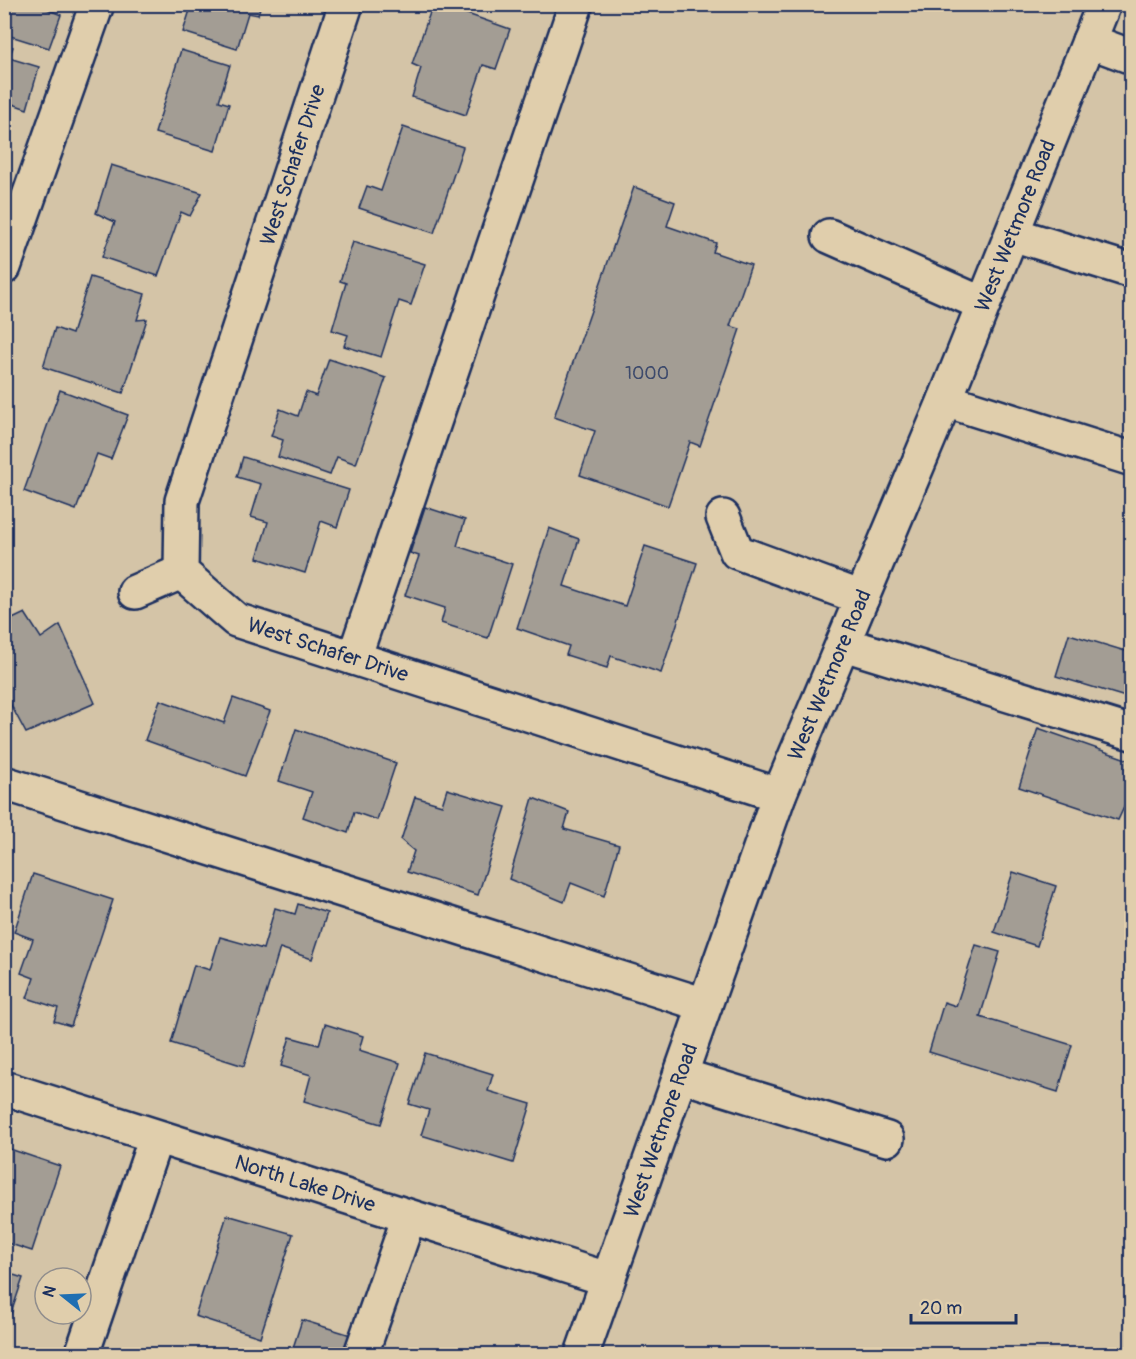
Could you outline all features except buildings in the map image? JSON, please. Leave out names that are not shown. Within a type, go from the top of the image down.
[{"type":"street","points":[[4,267],[97,4]]},
{"type":"street","name":"West Schafer Drive","points":[[346,4],[182,501],[181,572],[236,620],[779,795]]},
{"type":"street","points":[[354,658],[576,4]]},
{"type":"street","name":"West Wetmore Road","points":[[582,1354],[779,795],[945,400],[1104,4]]},
{"type":"street","points":[[1089,41],[1131,57]]},
{"type":"street","points":[[1012,234],[1131,271]]},
{"type":"street","points":[[829,236],[983,304]]},
{"type":"street","points":[[945,400],[1131,459]]},
{"type":"street","points":[[723,517],[737,552],[862,598]]},
{"type":"street","points":[[135,592],[181,572]]},
{"type":"street","points":[[844,644],[1131,734]]},
{"type":"street","points":[[4,783],[705,1005]]},
{"type":"street","points":[[680,1075],[887,1139]]},
{"type":"street","name":"North Lake Drive","points":[[4,1088],[607,1280]]},
{"type":"street","points":[[82,1354],[156,1137]]},
{"type":"street","points":[[361,1354],[409,1217]]}]
